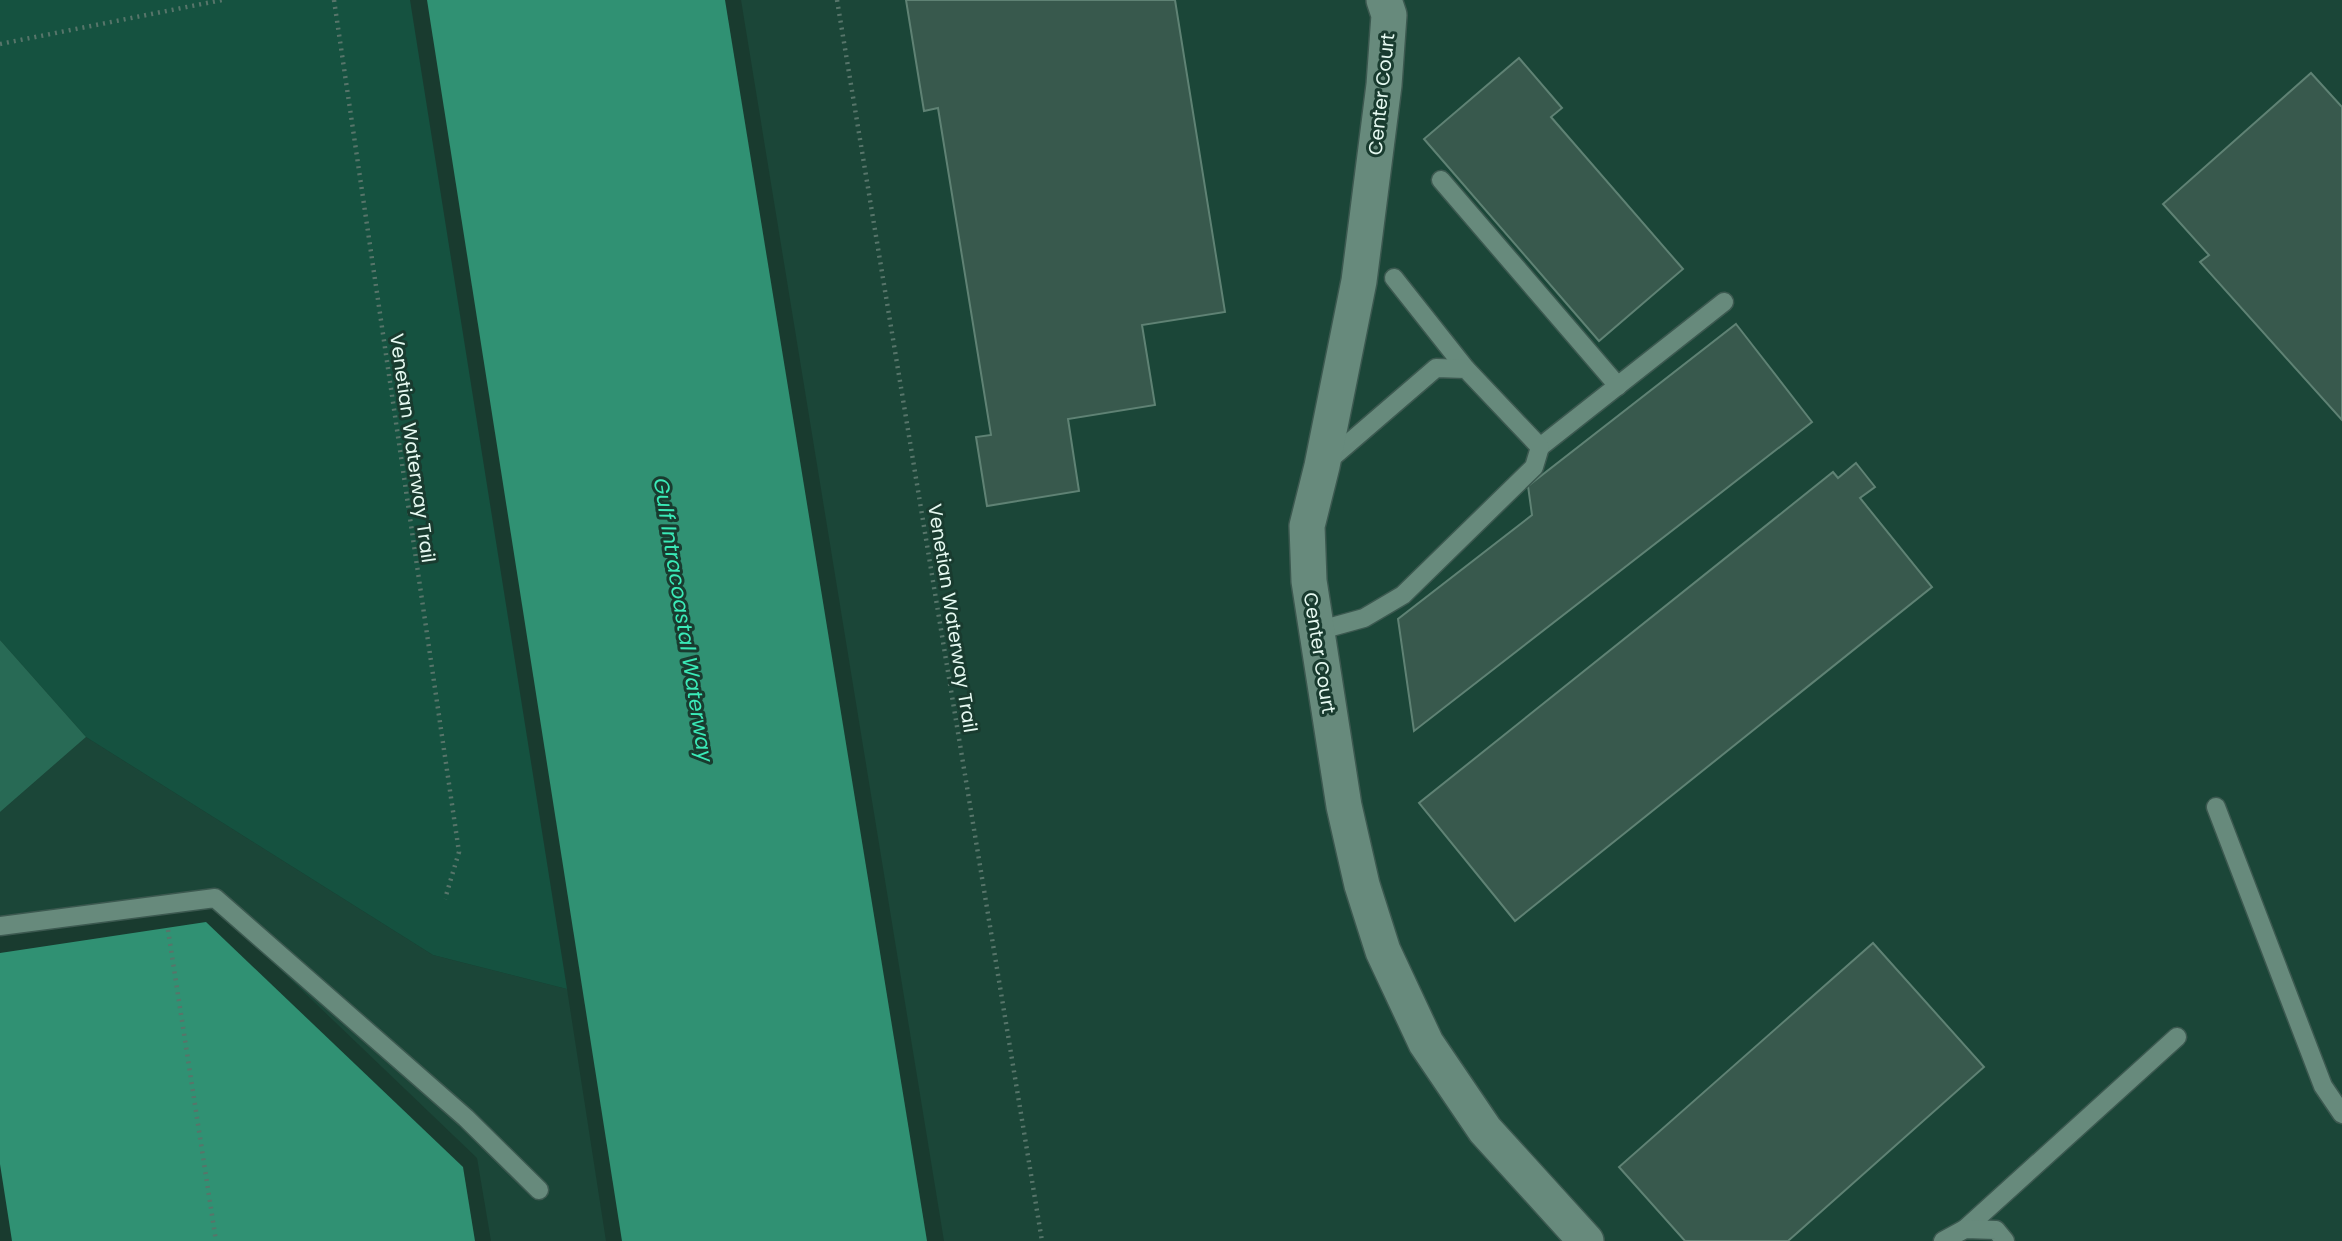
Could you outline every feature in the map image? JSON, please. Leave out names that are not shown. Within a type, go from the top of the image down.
[{"type":"street","name":"Center Court","points":[[1384,0],[1389,15],[1384,85],[1361,268],[1322,466],[1307,526],[1309,580],[1344,806],[1362,885],[1383,951],[1426,1043],[1485,1130],[1586,1241]]},
{"type":"lane","points":[[1441,180],[1618,386]]},
{"type":"lane","points":[[1394,278],[1466,369],[1540,447]]},
{"type":"lane","points":[[1317,631],[1364,618],[1402,595],[1534,467],[1540,447],[1724,302]]},
{"type":"lane","points":[[1322,466],[1436,368],[1466,369]]},
{"type":"lane","points":[[2216,807],[2323,1086],[2342,1114]]},
{"type":"lane","points":[[0,926],[215,898],[466,1118],[539,1190]]},
{"type":"lane","points":[[1943,1241],[1965,1228],[2177,1037]]},
{"type":"lane","points":[[1965,1228],[1996,1230],[2005,1241]]},
{"type":"path","points":[[0,44],[222,0]]},
{"type":"path","name":"Venetian Waterway Trail","points":[[334,0],[458,852],[445,899]]},
{"type":"path","name":"Venetian Waterway Trail","points":[[837,0],[1042,1241]]},
{"type":"path","points":[[168,929],[216,1241]]},
{"type":"shaded area","points":[[0,0],[410,0],[567,989],[433,955],[86,737],[0,640]]},
{"type":"shaded area","points":[[741,0],[2342,0],[2342,1241],[944,1241]]},
{"type":"shaded area","points":[[0,640],[86,737],[0,812]]},
{"type":"shaded area","points":[[86,737],[433,955],[567,989],[606,1241],[491,1241],[477,1158],[216,908],[208,904],[0,935],[0,812]]},
{"type":"water","name":"Gulf Intracoastal Waterway","points":[[427,0],[725,0],[927,1241],[622,1241]]},
{"type":"water","points":[[206,922],[463,1167],[475,1241],[12,1241],[0,1164],[0,953]]},
{"type":"building","points":[[906,0],[1175,0],[1225,312],[1142,325],[1155,405],[1068,419],[1079,491],[987,506],[976,437],[991,435],[938,108],[924,111]]},
{"type":"building","points":[[1519,58],[1562,108],[1551,117],[1683,269],[1599,341],[1424,139]]},
{"type":"building","points":[[2311,73],[2342,107],[2342,420],[2200,262],[2209,255],[2163,204]]},
{"type":"building","points":[[1736,324],[1812,422],[1414,731],[1398,619],[1532,515],[1528,486]]},
{"type":"building","points":[[1856,463],[1875,487],[1860,498],[1932,587],[1515,921],[1419,803],[1833,472],[1838,478]]},
{"type":"building","points":[[1873,943],[1984,1067],[1788,1241],[1685,1241],[1619,1167]]}]
